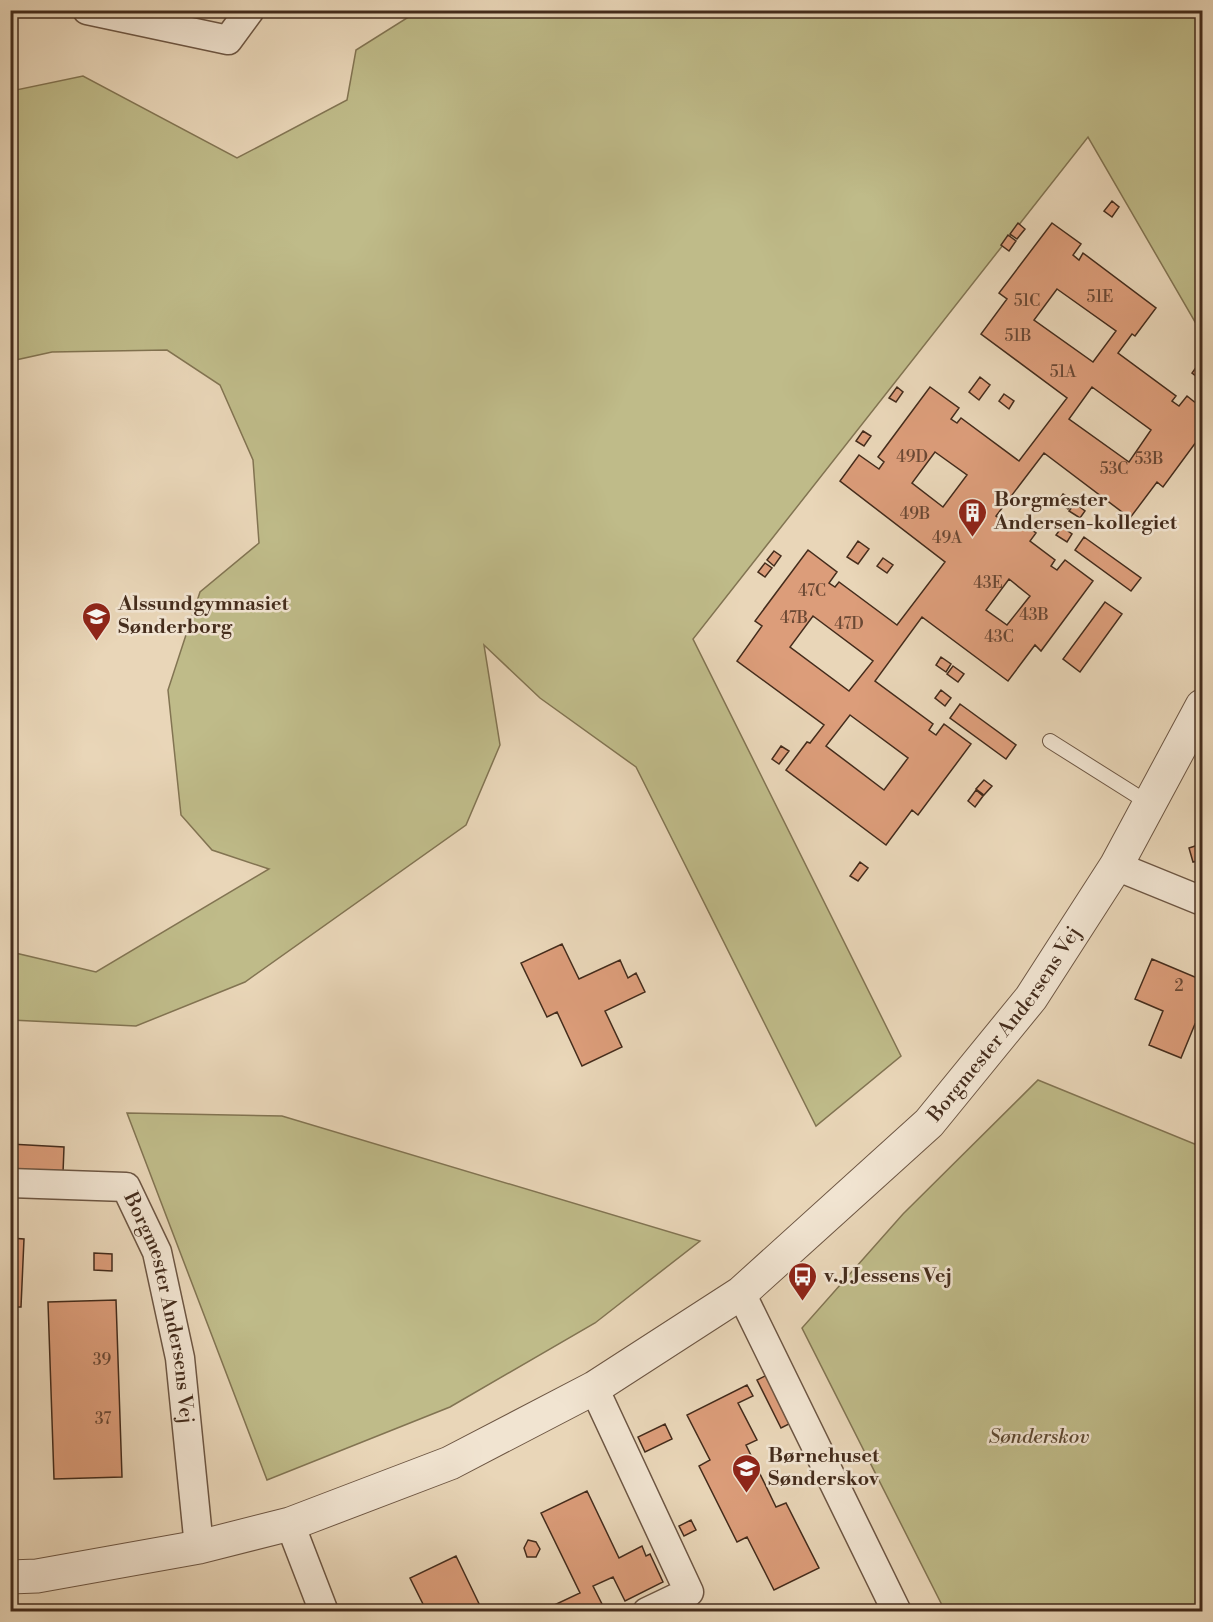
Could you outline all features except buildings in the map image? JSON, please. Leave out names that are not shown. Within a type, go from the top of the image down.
[{"type":"street","points":[[87,10],[228,40],[250,10]]},
{"type":"street","name":"Borgmester Andersens Vej","points":[[10,1577],[37,1576],[199,1547],[290,1524],[450,1462],[594,1388],[741,1293],[929,1123],[1031,998],[1116,866],[1203,706]]},
{"type":"street","points":[[1116,866],[1203,901]]},
{"type":"street","name":"Borgmester Andersens Vej","points":[[10,1183],[126,1186],[157,1252],[180,1358],[199,1547]]},
{"type":"street","points":[[741,1293],[897,1611]]},
{"type":"street","points":[[594,1388],[688,1592],[647,1611]]},
{"type":"street","points":[[290,1524],[324,1611]]},
{"type":"lane","points":[[1050,741],[1150,804]]},
{"type":"green space","points":[[418,11],[1202,11],[1202,334],[1088,137],[693,639],[901,1056],[816,1126],[636,767],[540,698],[484,645],[500,745],[466,825],[245,982],[136,1026],[11,1020],[11,952],[96,972],[269,869],[212,850],[181,815],[168,690],[200,592],[259,543],[253,460],[220,385],[167,350],[52,352],[11,361],[11,91],[83,76],[237,158],[347,100],[356,50]]},
{"type":"green space","name":"Sønderskov","points":[[1038,1080],[1202,1147],[1202,1611],[945,1611],[802,1328],[903,1214]]},
{"type":"green space","points":[[127,1113],[282,1116],[700,1241],[595,1323],[450,1407],[267,1480]]},
{"type":"place","name":"Borgmester Andersen-kollegiet","points":[[973,538]]},
{"type":"place","name":"Alssundgymnasiet Sønderborg","points":[[97,642]]},
{"type":"place","name":"v. J Jessens Vej","points":[[803,1302]]},
{"type":"place","name":"Børnehuset Sønderskov","points":[[747,1494]]}]
